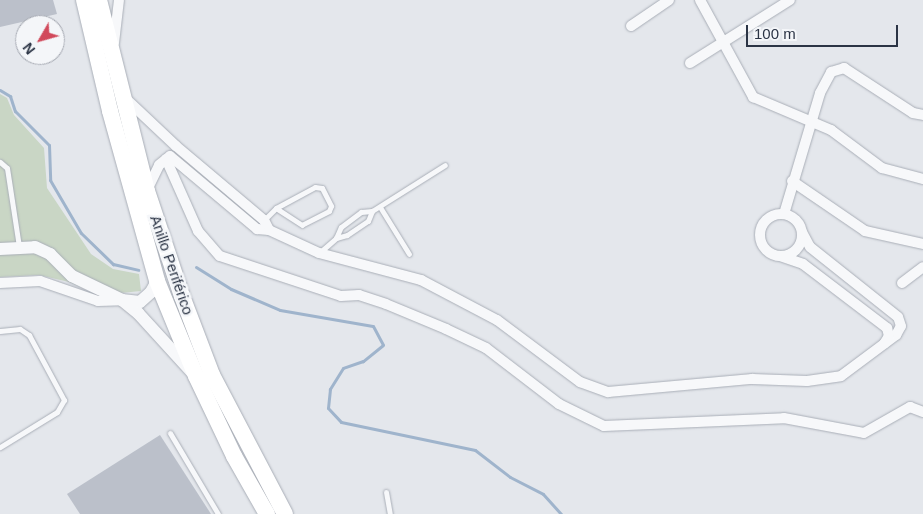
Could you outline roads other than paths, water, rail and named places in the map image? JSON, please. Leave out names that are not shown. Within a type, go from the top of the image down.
[{"type":"highway","name":"Anillo Periférico","points":[[84,0],[110,111],[157,281],[196,376],[234,456],[267,514]]},
{"type":"highway","name":"Anillo Periférico","points":[[100,0],[112,56],[147,191],[212,375],[285,514]]},
{"type":"street","points":[[112,56],[119,0]]},
{"type":"street","points":[[631,26],[669,0]]},
{"type":"street","points":[[700,0],[753,97],[814,120],[882,168],[923,179]]},
{"type":"street","points":[[690,63],[790,0]]},
{"type":"street","points":[[784,214],[792,182],[814,120],[820,92],[831,72],[844,68],[913,113],[923,115]]},
{"type":"street","points":[[122,94],[176,146],[264,220],[269,230]]},
{"type":"street","points":[[147,191],[153,174],[176,146]]},
{"type":"street","points":[[168,157],[257,229],[269,230],[319,253],[421,280],[497,320],[580,382],[608,392],[752,379],[807,381],[841,376],[884,345],[901,326],[898,317],[810,247],[796,219],[784,214],[771,216],[760,232],[767,251],[803,264],[887,328],[889,336],[884,345]]},
{"type":"street","points":[[168,157],[198,231],[220,256],[341,296],[359,295],[446,329],[486,348],[560,404],[604,426],[784,418],[864,432],[910,407],[923,412]]},
{"type":"street","points":[[792,182],[865,231],[923,244]]},
{"type":"street","points":[[780,256],[798,249],[802,232]]},
{"type":"street","points":[[0,250],[20,246],[35,247],[50,254],[72,276],[122,300],[152,326],[196,376]]},
{"type":"street","points":[[902,283],[923,268]]},
{"type":"street","points":[[0,283],[40,281],[98,301],[122,300],[140,302],[151,292],[157,281]]},
{"type":"lane","points":[[0,162],[7,168],[20,246]]},
{"type":"lane","points":[[319,253],[336,238],[341,227],[361,212],[372,212],[445,165]]},
{"type":"lane","points":[[264,220],[276,208],[319,186],[331,206],[329,212],[302,225],[276,208]]},
{"type":"lane","points":[[380,207],[409,254]]},
{"type":"lane","points":[[336,238],[347,235],[368,222],[372,212]]},
{"type":"lane","points":[[0,330],[20,329],[29,335],[64,400],[57,412],[0,447]]},
{"type":"lane","points":[[170,433],[218,514]]},
{"type":"lane","points":[[386,492],[390,514]]},
{"type":"waterway","points":[[0,90],[10,96],[15,111],[49,145],[50,180],[81,233],[113,264],[138,270]]},
{"type":"waterway","points":[[196,267],[231,289],[280,310],[373,326],[383,345],[363,361],[343,368],[330,389],[328,408],[341,422],[475,450],[510,477],[543,494],[561,514]]}]
